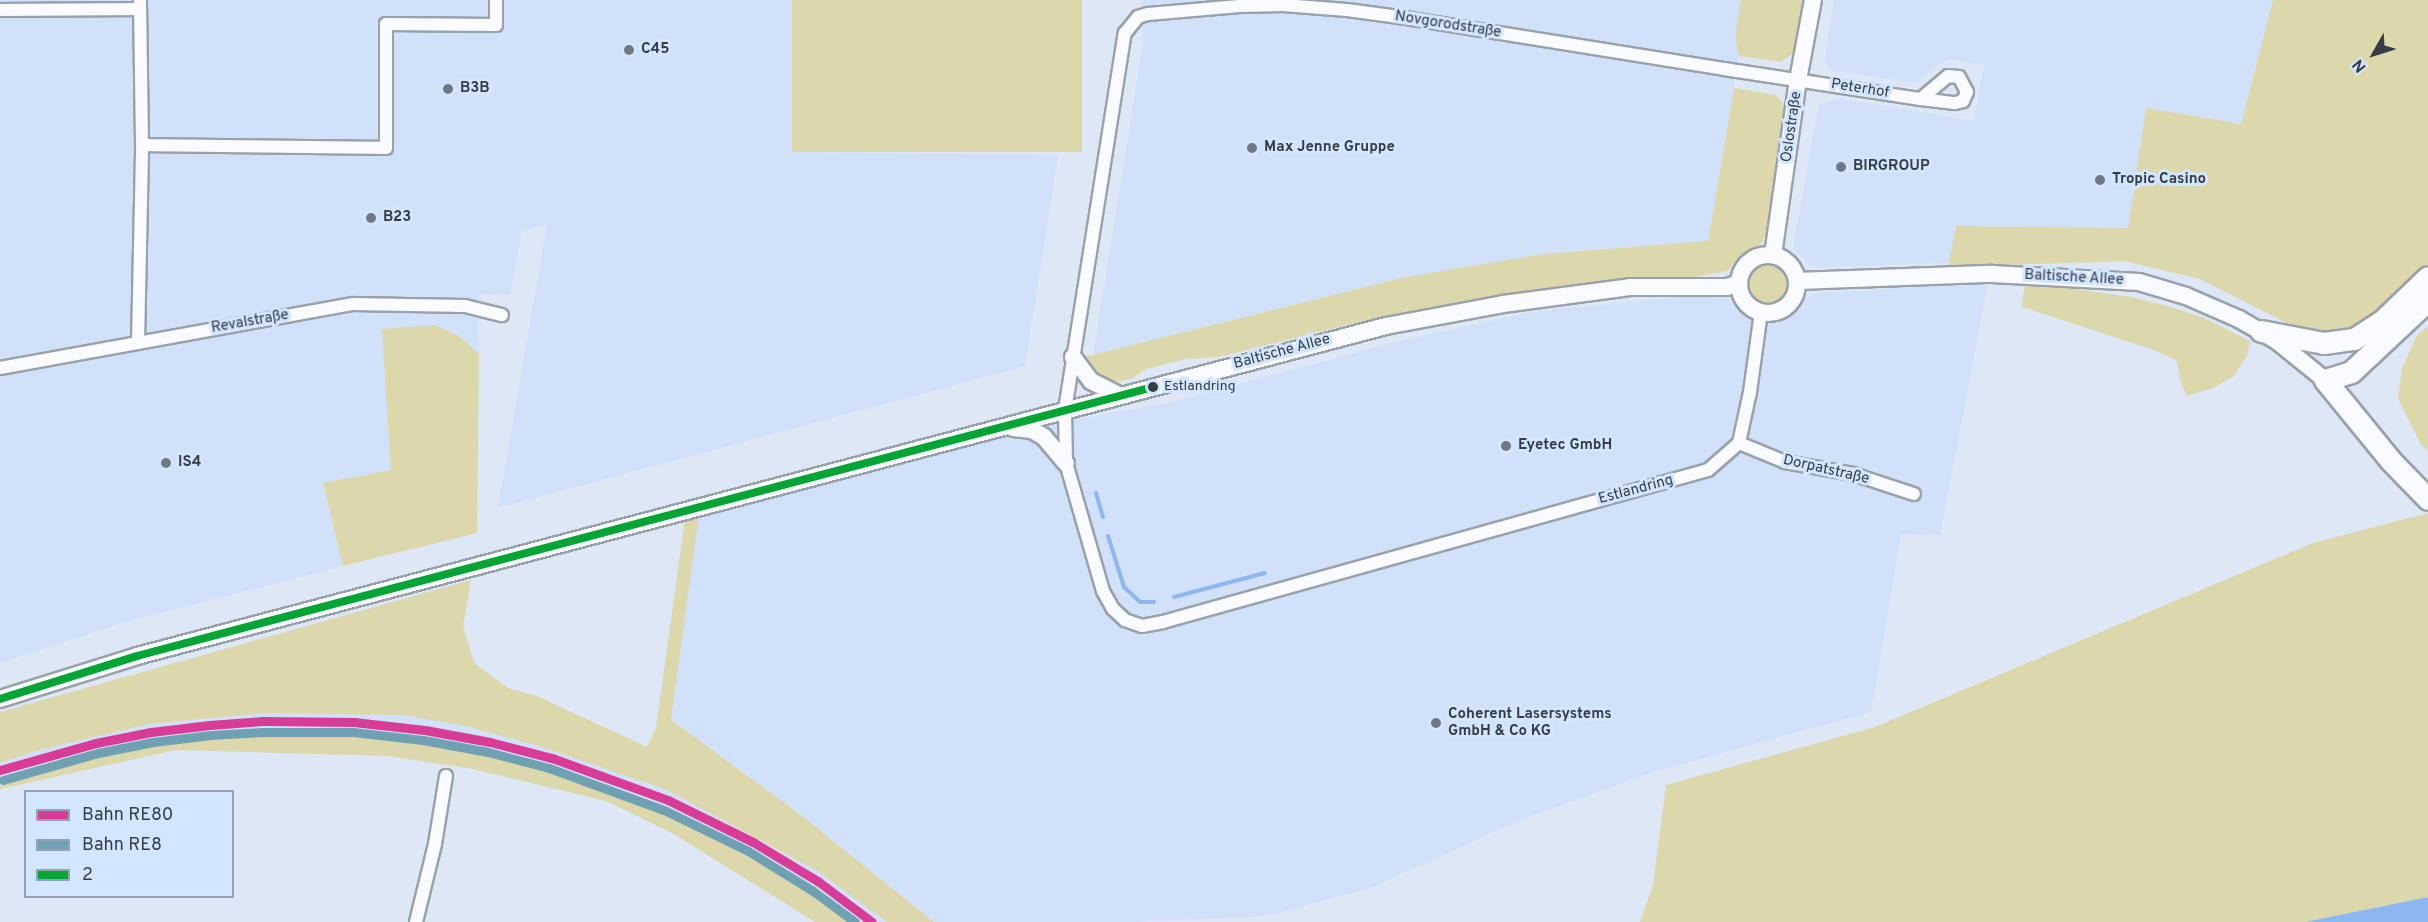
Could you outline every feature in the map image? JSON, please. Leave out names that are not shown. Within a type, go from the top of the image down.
[{"type":"highway","points":[[2261,331],[2309,341],[2334,343],[2354,339],[2384,320],[2428,276]]},
{"type":"highway","points":[[2428,300],[2350,372],[2325,381],[2391,461],[2428,499]]},
{"type":"main road","name":"Oslostraße","points":[[1773,255],[1798,80],[1814,0]]},
{"type":"main road","points":[[1773,255],[1791,265],[1797,281],[1796,293],[1790,304],[1773,313],[1761,312],[1744,300],[1739,283],[1742,273],[1751,260],[1773,255]]},
{"type":"main road","name":"Baltische Allee","points":[[1797,281],[1992,274],[2139,282],[2216,308],[2261,331],[2325,381]]},
{"type":"main road","name":"Baltische Allee","points":[[0,699],[137,656],[1378,328],[1503,304],[1630,287],[1727,287],[1739,283]]},
{"type":"main road","points":[[1073,357],[1091,381],[1120,396]]},
{"type":"main road","points":[[1000,428],[1032,430],[1052,444],[1066,463]]},
{"type":"street","points":[[142,145],[386,148],[386,24],[496,25],[496,0]]},
{"type":"street","points":[[0,10],[140,5],[142,145],[138,343]]},
{"type":"street","name":"Novgorodstraße","points":[[1065,410],[1125,33],[1138,17],[1148,14],[1240,6],[1283,5],[1347,10],[1798,80]]},
{"type":"street","name":"Peterhof","points":[[1798,80],[1921,99]]},
{"type":"street","name":"Revalstraße","points":[[0,368],[353,304],[465,306],[502,315]]},
{"type":"street","points":[[1739,444],[1750,392],[1761,312]]},
{"type":"street","name":"Estlandring","points":[[1065,410],[1066,463],[1103,591],[1113,609],[1125,620],[1142,626],[1170,621],[1708,470],[1739,444]]},
{"type":"street","name":"Dorpatstraße","points":[[1739,444],[1785,462],[1853,474],[1914,494]]},
{"type":"street","points":[[416,922],[435,844],[446,776]]},
{"type":"shaded area","points":[[0,0],[792,0],[792,152],[1058,155],[1025,366],[498,508],[547,225],[522,230],[510,295],[479,294],[479,354],[459,336],[383,329],[391,470],[323,484],[343,566],[128,621],[0,663]]},
{"type":"shaded area","points":[[792,0],[1082,0],[1082,152],[792,152]]},
{"type":"shaded area","points":[[1142,0],[1741,0],[1735,36],[1739,56],[1708,241],[1543,254],[1401,278],[1093,355],[1143,44]]},
{"type":"shaded area","points":[[1741,0],[1806,0],[1795,52],[1781,62],[1739,56],[1735,36]]},
{"type":"shaded area","points":[[1834,0],[2273,0],[2241,124],[2146,109],[2129,228],[1956,226],[1950,263],[1818,267],[1809,265],[1793,248],[1819,104],[1841,99],[1974,121],[1984,65],[1948,59],[1914,83],[1830,70],[1825,60]]},
{"type":"shaded area","points":[[2273,0],[2428,0],[2428,264],[2357,330],[2308,334],[2200,279],[2124,261],[1948,267],[1956,226],[2128,228],[2146,108],[2241,124]]},
{"type":"shaded area","points":[[1734,88],[1776,95],[1786,107],[1766,235],[1760,245],[1741,256],[1727,271],[1696,277],[1547,288],[1463,301],[1358,322],[1219,357],[1186,359],[1146,369],[1131,379],[1113,382],[1103,382],[1086,366],[1084,357],[1401,278],[1543,254],[1708,241]]},
{"type":"shaded area","points":[[1767,263],[1776,264],[1783,269],[1788,276],[1788,294],[1783,301],[1776,306],[1767,307],[1758,306],[1751,301],[1746,294],[1745,285],[1746,276],[1751,269],[1758,264]]},
{"type":"shaded area","points":[[2025,282],[2131,297],[2204,318],[2250,341],[2247,356],[2234,376],[2213,388],[2187,396],[2180,380],[2177,361],[2157,351],[2022,307]]},
{"type":"shaded area","points":[[1988,283],[1940,535],[1901,534],[1871,712],[1656,771],[1520,820],[1373,887],[1275,914],[1251,917],[1128,922],[934,922],[797,812],[671,720],[699,515],[1021,429],[1168,403],[1392,343],[1531,312],[1697,295],[1729,299],[1744,316],[1760,321],[1777,321],[1794,312],[1806,297],[1818,293]]},
{"type":"shaded area","points":[[434,325],[459,336],[479,354],[477,533],[343,566],[323,483],[391,470],[382,329]]},
{"type":"shaded area","points":[[2428,326],[2428,452],[2420,443],[2398,398],[2402,369],[2417,335]]},
{"type":"shaded area","points":[[2428,513],[2428,897],[2305,922],[1640,922],[1653,885],[1666,785],[1875,727],[2313,543]]},
{"type":"shaded area","points":[[699,515],[671,720],[797,812],[934,922],[887,922],[819,872],[667,790],[542,747],[465,726],[403,715],[266,713],[149,724],[39,750],[0,763],[0,712],[471,580],[463,626],[474,663],[508,688],[539,697],[647,747],[656,728],[685,519]]},
{"type":"shaded area","points":[[266,713],[403,715],[465,726],[542,747],[667,790],[819,872],[887,922],[851,922],[811,892],[669,813],[519,761],[475,750],[395,739],[269,733],[149,746],[51,769],[0,786],[0,763],[38,750],[149,724]]},
{"type":"shaded area","points":[[269,733],[395,739],[475,750],[519,761],[669,813],[811,892],[851,922],[815,922],[672,833],[606,801],[473,769],[388,756],[176,750],[0,789],[0,786],[51,769],[149,746]]},
{"type":"water","points":[[2428,897],[2428,922],[2305,922]]},
{"type":"waterway","points":[[1096,493],[1103,517]]},
{"type":"waterway","points":[[1108,536],[1124,587],[1140,602],[1154,602]]},
{"type":"waterway","points":[[1174,597],[1265,573]]},
{"type":"rail line","name":"RE80","points":[[0,770],[96,743],[151,732],[210,725],[263,721],[354,722],[425,730],[490,742],[552,758],[668,800],[753,842],[819,882],[872,922]]},
{"type":"rail line","name":"RE8","points":[[3,780],[98,753],[153,742],[211,735],[263,732],[353,732],[423,740],[488,752],[549,768],[664,810],[748,851],[813,891],[855,922]]},
{"type":"transit line","name":"2","points":[[0,699],[137,656],[1153,387]]},
{"type":"place","name":"C45","points":[[629,50]]},
{"type":"place","name":"B3B","points":[[448,89]]},
{"type":"place","name":"Max Jenne Gruppe","points":[[1252,148]]},
{"type":"place","name":"BIRGROUP","points":[[1841,167]]},
{"type":"place","name":"Tropic Casino","points":[[2100,180]]},
{"type":"place","name":"B23","points":[[371,218]]},
{"type":"place","name":"Estlandring","points":[[1153,387]]},
{"type":"place","name":"Eyetec GmbH","points":[[1506,446]]},
{"type":"place","name":"IS4","points":[[166,463]]},
{"type":"place","name":"Coherent Lasersystems GmbH & Co KG","points":[[1436,723]]}]
